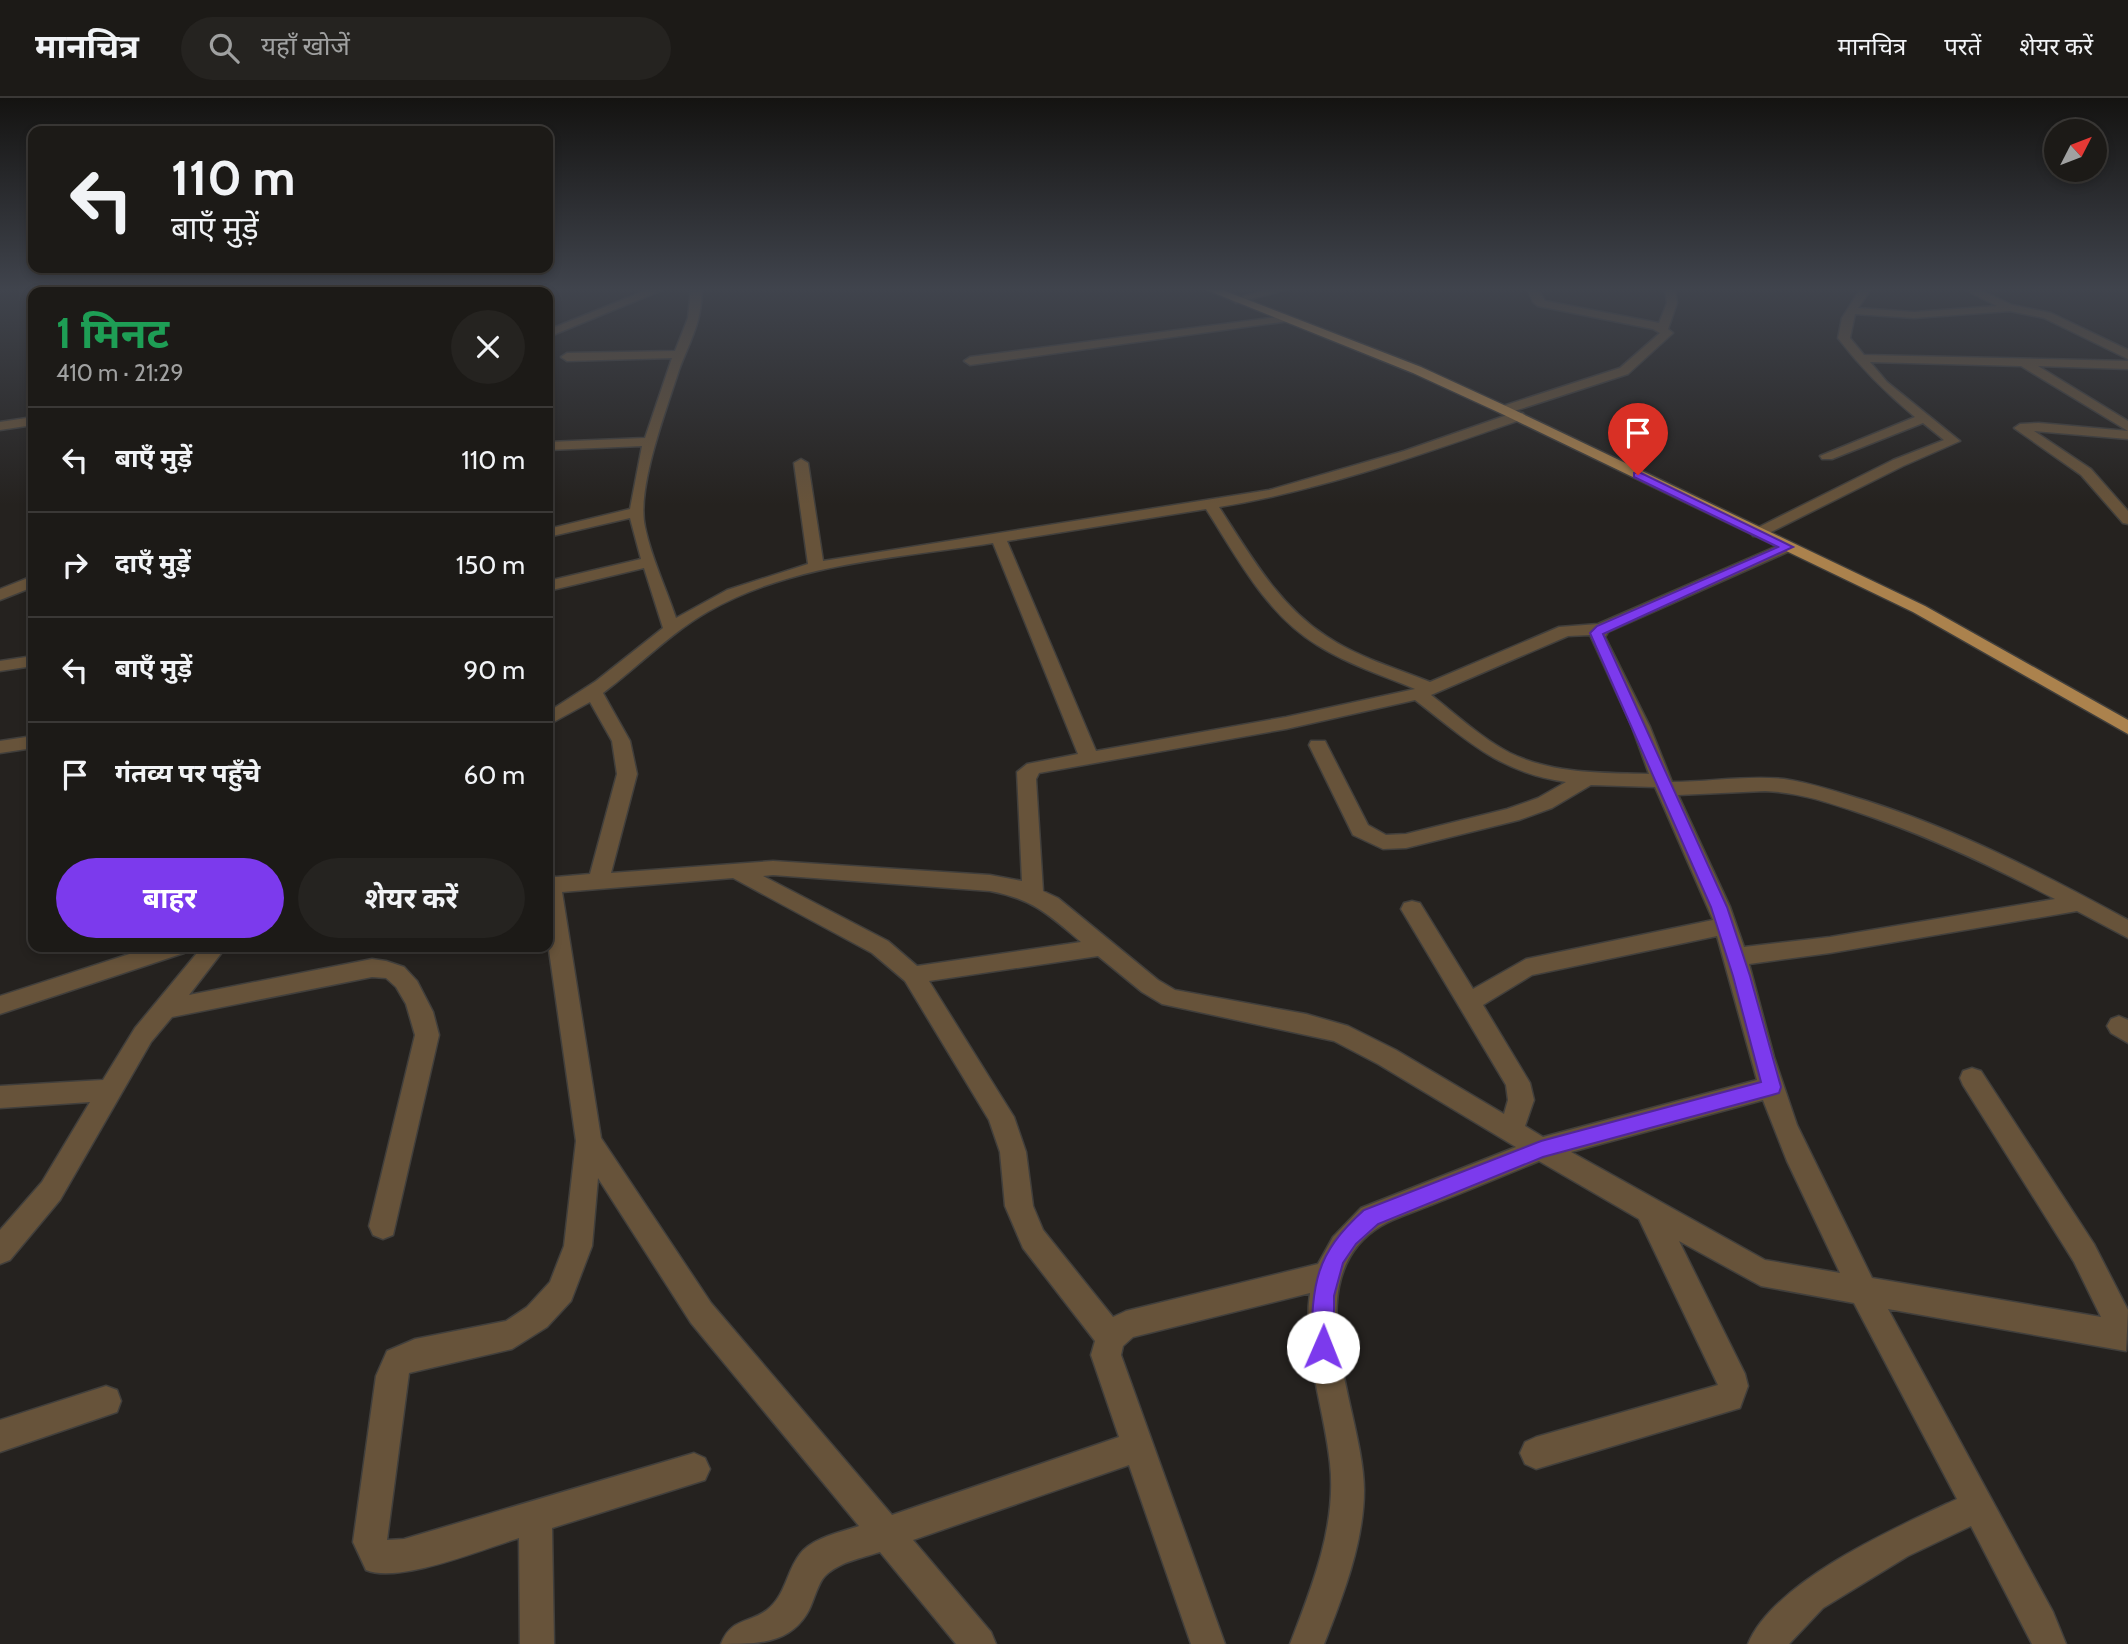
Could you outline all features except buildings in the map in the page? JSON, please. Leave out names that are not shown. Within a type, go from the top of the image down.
[{"type":"main road","points":[[1391,360],[1511,413],[1919,609],[2128,728]]},
{"type":"street","points":[[672,629],[637,525],[637,512],[651,442],[678,360]]},
{"type":"street","points":[[970,361],[976,360]]},
{"type":"street","points":[[553,716],[594,692],[672,629],[712,602],[735,591],[816,567],[1271,494],[1330,478],[1511,413],[1624,371],[1636,360]]},
{"type":"street","points":[[1758,533],[1898,463],[1951,444],[1951,439],[1883,385],[1860,360]]},
{"type":"street","points":[[1930,360],[2128,365]]},
{"type":"street","points":[[2025,363],[2128,427]]},
{"type":"street","points":[[1827,456],[1924,418]]},
{"type":"street","points":[[0,426],[28,422]]},
{"type":"street","points":[[2128,435],[2039,427],[2020,428],[2086,472],[2128,520]]},
{"type":"street","points":[[553,446],[651,442]]},
{"type":"street","points":[[801,463],[816,567]]},
{"type":"street","points":[[1210,504],[1279,604],[1310,634],[1425,692],[1503,757],[1555,774],[1588,778],[1664,785],[1779,785],[1810,790],[1940,833],[2128,930]]},
{"type":"street","points":[[553,532],[637,512]]},
{"type":"street","points":[[998,538],[1089,758]]},
{"type":"street","points":[[1033,895],[1027,772],[1034,768],[1299,720],[1425,692],[1565,631],[1601,629],[1787,547]]},
{"type":"street","points":[[553,585],[650,562]]},
{"type":"street","points":[[0,595],[28,583]]},
{"type":"street","points":[[1601,629],[1597,637],[1641,727],[1725,926],[1789,1137],[1863,1291],[2041,1624],[2049,1644]]},
{"type":"street","points":[[0,666],[28,662]]},
{"type":"street","points":[[594,692],[621,741],[627,774],[598,882]]},
{"type":"street","points":[[0,747],[28,743]]},
{"type":"street","points":[[1318,745],[1360,831],[1383,842],[1406,841],[1512,816],[1545,803],[1588,778]]},
{"type":"street","points":[[553,884],[773,868],[990,883],[1022,889],[1050,904],[1170,998],[1340,1033],[1387,1057],[1541,1149],[1761,1273],[2127,1336]]},
{"type":"street","points":[[736,871],[880,947],[913,975],[1001,1117],[1013,1152],[1019,1206],[1033,1239],[1111,1337]]},
{"type":"street","points":[[1735,957],[1830,945],[2080,904]]},
{"type":"street","points":[[1412,909],[1518,1083],[1521,1100],[1511,1129]]},
{"type":"street","points":[[553,910],[589,1141],[578,1247],[561,1291],[537,1318],[512,1334],[415,1354],[398,1362],[391,1376],[370,1542],[378,1558],[404,1556],[694,1469]]},
{"type":"street","points":[[1470,1002],[1526,968],[1725,926]]},
{"type":"street","points":[[913,975],[1102,947]]},
{"type":"street","points":[[0,1005],[161,952]]},
{"type":"street","points":[[0,1251],[51,1191],[108,1090],[143,1035],[211,952]]},
{"type":"street","points":[[164,1009],[372,968],[389,970],[399,976],[423,1013],[427,1035],[383,1226]]},
{"type":"street","points":[[1972,1078],[2084,1253],[2127,1336]]},
{"type":"street","points":[[1307,1644],[1342,1531],[1348,1490],[1345,1458],[1323,1347],[1323,1296],[1334,1258],[1349,1237],[1371,1217],[1541,1149],[1772,1087]]},
{"type":"street","points":[[0,1097],[108,1090]]},
{"type":"street","points":[[589,1141],[701,1313],[979,1644]]},
{"type":"street","points":[[1536,1453],[1729,1397],[1732,1386],[1730,1374],[1649,1210]]},
{"type":"street","points":[[1208,1644],[1106,1355],[1111,1337],[1126,1325],[1329,1275]]},
{"type":"street","points":[[0,1436],[106,1401]]},
{"type":"street","points":[[738,1644],[748,1636],[777,1623],[791,1611],[812,1565],[832,1552],[1138,1446]]},
{"type":"street","points":[[1765,1644],[1811,1596],[1896,1544],[1978,1506]]},
{"type":"street","points":[[535,1516],[537,1644]]},
{"type":"route","points":[[1323,1347],[1323,1296],[1334,1258],[1349,1237],[1371,1217],[1541,1149],[1772,1087],[1742,976],[1719,907],[1597,633],[1787,547],[1638,475]]}]
